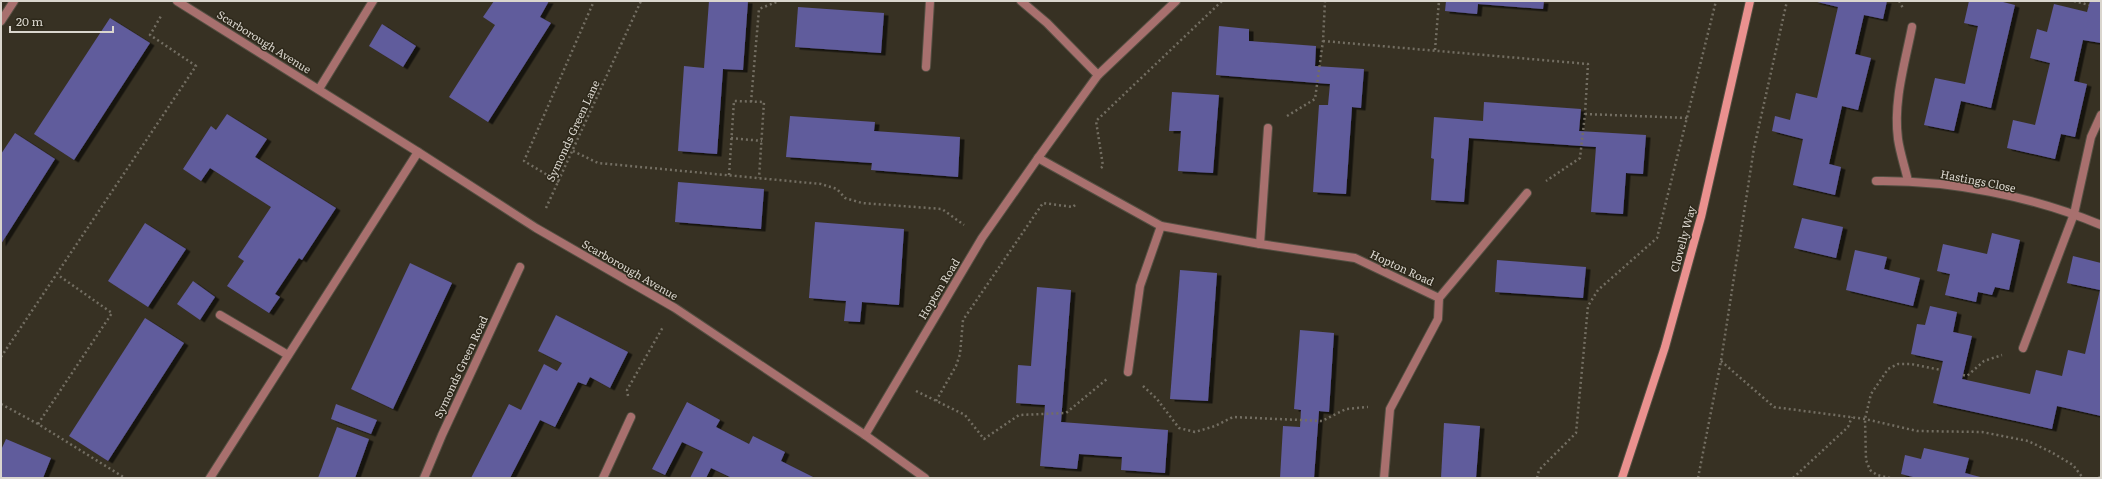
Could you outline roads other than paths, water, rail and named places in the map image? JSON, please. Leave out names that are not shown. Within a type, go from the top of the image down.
[{"type":"street","points":[[1,21],[14,1]]},
{"type":"street","name":"Scarborough Avenue","points":[[177,1],[319,89],[536,228],[674,308],[865,435],[925,478]]},
{"type":"street","points":[[319,89],[373,1]]},
{"type":"street","points":[[926,67],[930,1]]},
{"type":"street","points":[[1021,1],[1047,23],[1098,75]]},
{"type":"street","name":"Hopton Road","points":[[865,435],[982,238],[1038,158],[1098,75],[1176,1]]},
{"type":"street","name":"Clovelly Way","points":[[1622,478],[1665,347],[1701,217],[1750,1]]},
{"type":"street","points":[[1908,181],[1898,139],[1897,114],[1900,87],[1912,27]]},
{"type":"street","points":[[2023,348],[2074,214],[2091,137],[2101,115]]},
{"type":"street","points":[[1260,244],[1268,128]]},
{"type":"street","points":[[210,478],[418,152]]},
{"type":"street","name":"Hopton Road","points":[[1038,158],[1161,226],[1260,244],[1355,258],[1439,298],[1438,319],[1390,409],[1384,478]]},
{"type":"street","name":"Hastings Close","points":[[1876,181],[1908,181],[1954,186],[2002,195],[2074,214],[2101,225]]},
{"type":"street","points":[[1439,298],[1527,193]]},
{"type":"street","points":[[1128,372],[1140,286],[1161,226]]},
{"type":"street","name":"Symonds Green Road","points":[[424,478],[520,267]]},
{"type":"street","points":[[220,315],[288,355]]},
{"type":"street","points":[[603,478],[632,417]]}]
